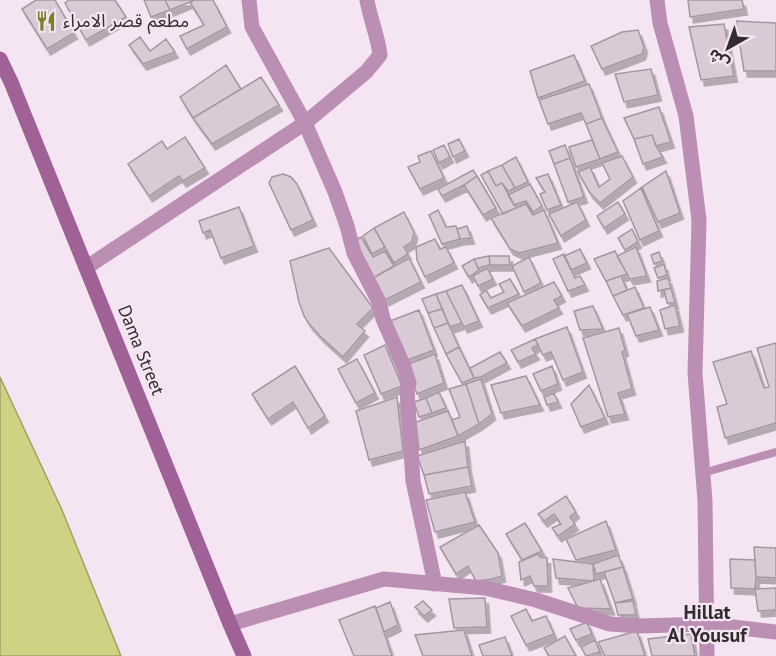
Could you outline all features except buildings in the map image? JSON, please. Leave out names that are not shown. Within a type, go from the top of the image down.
[{"type":"main road","name":"Dama Street","points":[[0,60],[87,267],[244,656]]},
{"type":"street","points":[[249,0],[252,27],[305,123],[335,192],[354,253],[379,302],[383,319],[409,383],[407,390],[413,481],[435,584]]},
{"type":"street","points":[[87,267],[305,123],[366,72],[380,55],[368,0]]},
{"type":"street","points":[[657,0],[660,23],[686,116],[699,220],[695,373],[705,501],[707,656]]},
{"type":"street","points":[[230,624],[384,579],[485,588],[536,600],[610,624],[639,626],[707,624],[776,632]]},
{"type":"lane","points":[[703,474],[776,452]]},
{"type":"shaded area","points":[[0,377],[62,510],[121,656],[0,656]]},
{"type":"place","name":"مطعم قصر الامراء","points":[[46,21]]},
{"type":"district","name":"Hillat Al Yousuf","points":[[707,624]]}]
